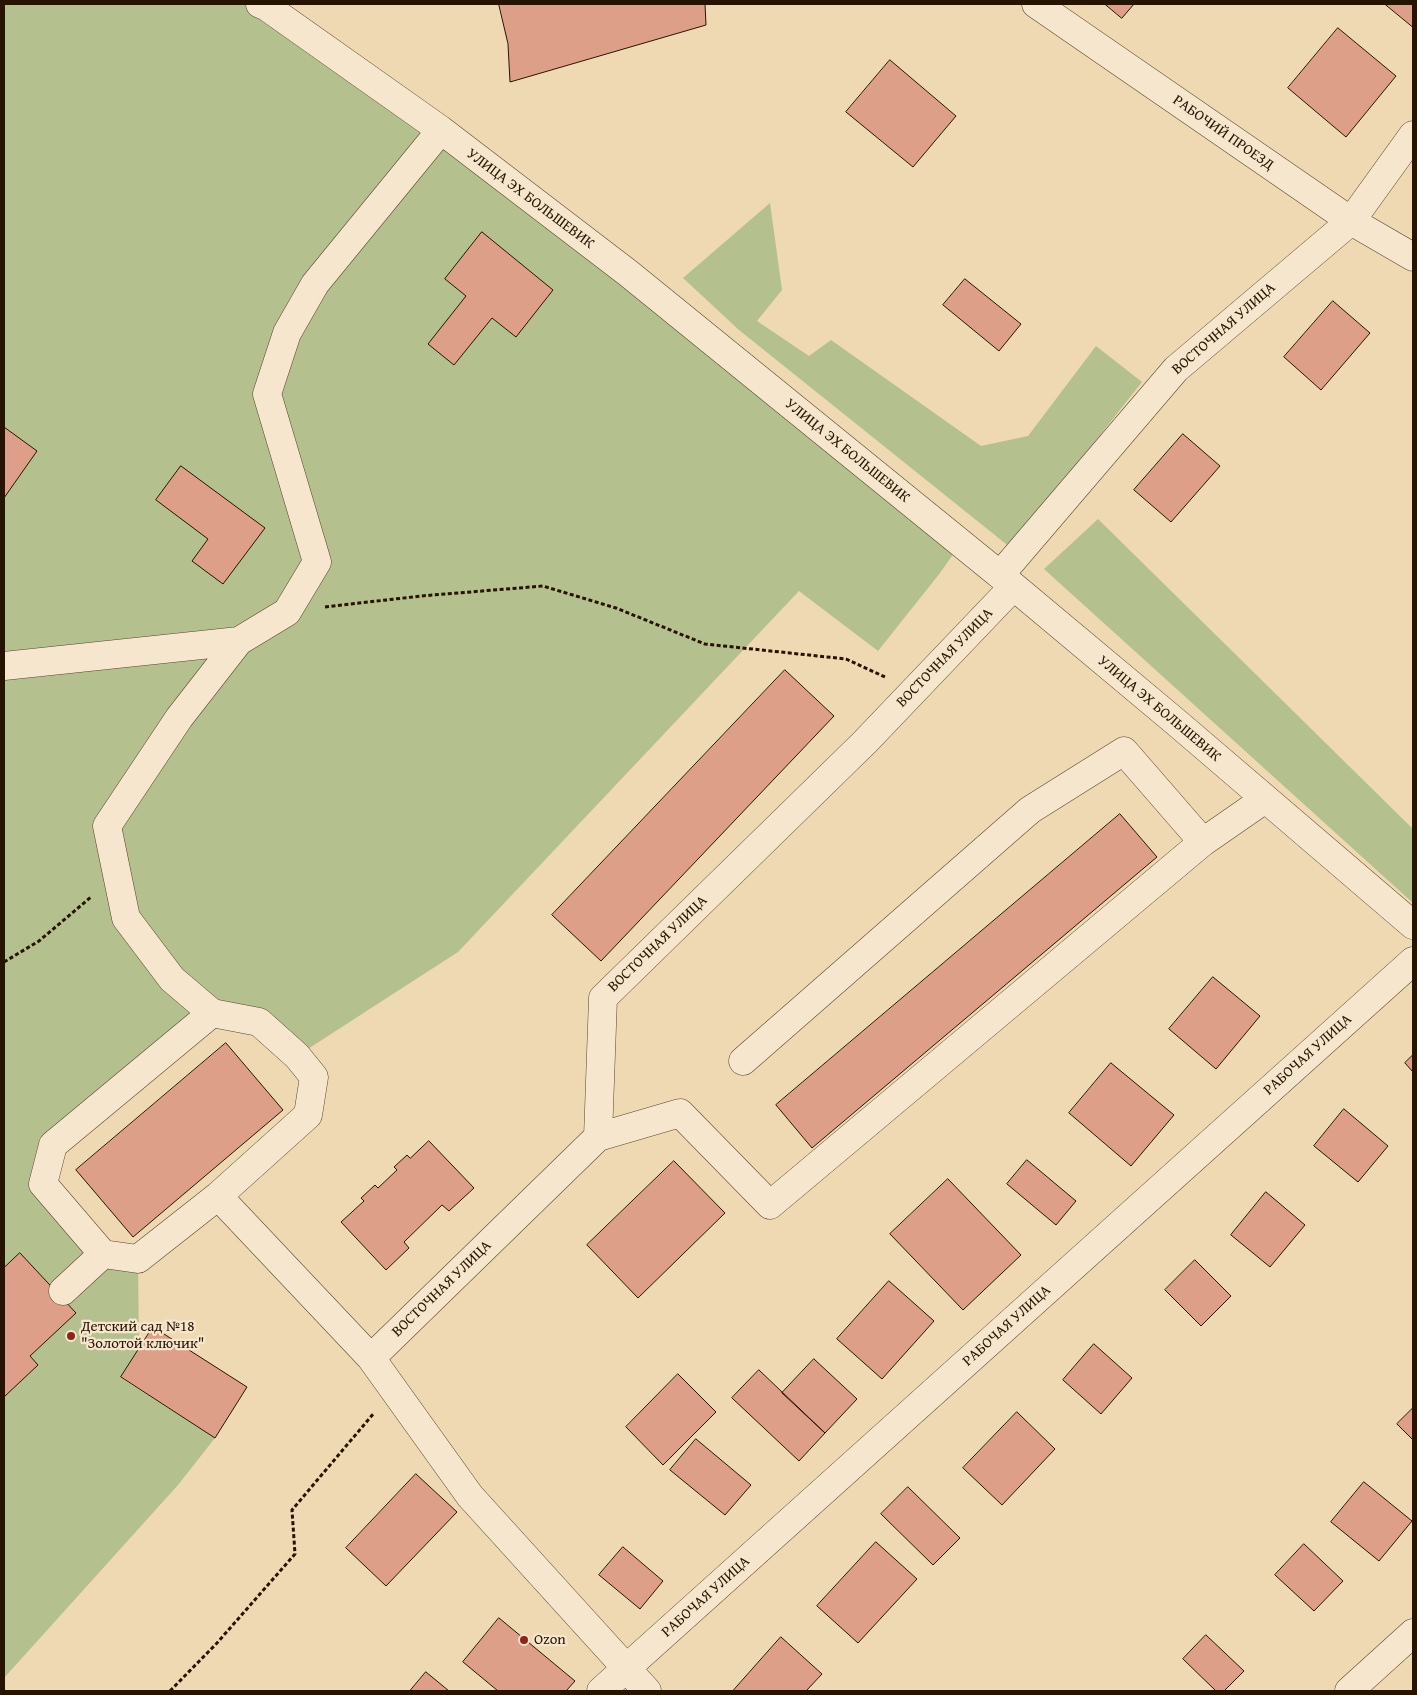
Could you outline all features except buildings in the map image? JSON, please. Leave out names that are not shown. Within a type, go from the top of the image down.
[{"type":"street","name":"РАБОЧИЙ ПРОЕЗД","points":[[1036,4],[1351,221],[1413,257]]},
{"type":"street","name":"УЛИЦА ЭХ БОЛЬШЕВИК","points":[[265,5],[441,130],[628,273],[1177,723],[1413,925]]},
{"type":"street","points":[[212,1013],[53,1145],[43,1184],[103,1254],[138,1258],[218,1196],[308,1115],[314,1077],[297,1056],[258,1022],[212,1013],[172,979],[126,918],[106,826],[179,718],[239,642],[287,612],[317,562],[267,394],[286,333],[315,284],[441,130]]},
{"type":"street","name":"ВОСТОЧНАЯ УЛИЦА","points":[[371,1358],[598,1136],[603,998],[865,742],[910,694],[1006,581],[1176,369],[1351,221],[1413,134]]},
{"type":"street","points":[[4,666],[239,642]]},
{"type":"street","points":[[743,1061],[1030,810],[1124,751],[1203,842]]},
{"type":"street","points":[[598,1136],[680,1113],[770,1205],[1203,842],[1265,799]]},
{"type":"street","name":"РАБОЧАЯ УЛИЦА","points":[[600,1691],[1413,961]]},
{"type":"street","points":[[218,1196],[371,1358],[470,1496],[648,1691]]},
{"type":"street","points":[[63,1291],[103,1254]]},
{"type":"street","points":[[1349,1691],[1413,1633]]},
{"type":"path","points":[[287,612],[421,596],[542,586],[616,608],[705,644],[846,659],[882,675],[910,694]]},
{"type":"path","points":[[4,962],[39,942],[117,874]]},
{"type":"path","points":[[170,1691],[217,1643],[295,1554],[292,1510],[394,1390]]},
{"type":"green space","points":[[4,4],[260,4],[961,543],[940,573],[878,651],[799,591],[458,952],[297,1056],[212,1013],[53,1145],[43,1184],[103,1254],[138,1259],[139,1349],[121,1378],[215,1438],[178,1485],[4,1678]]},
{"type":"green space","points":[[770,203],[782,290],[757,321],[809,356],[831,340],[981,446],[1028,436],[1096,346],[1142,382],[1011,548],[739,330],[683,278]]},
{"type":"green space","points":[[1098,519],[1413,829],[1413,903],[1044,569]]},
{"type":"place","name":"Детский сад №18 \"Золотой ключик\"","points":[[71,1336]]},
{"type":"place","name":"Ozon","points":[[524,1640]]}]
